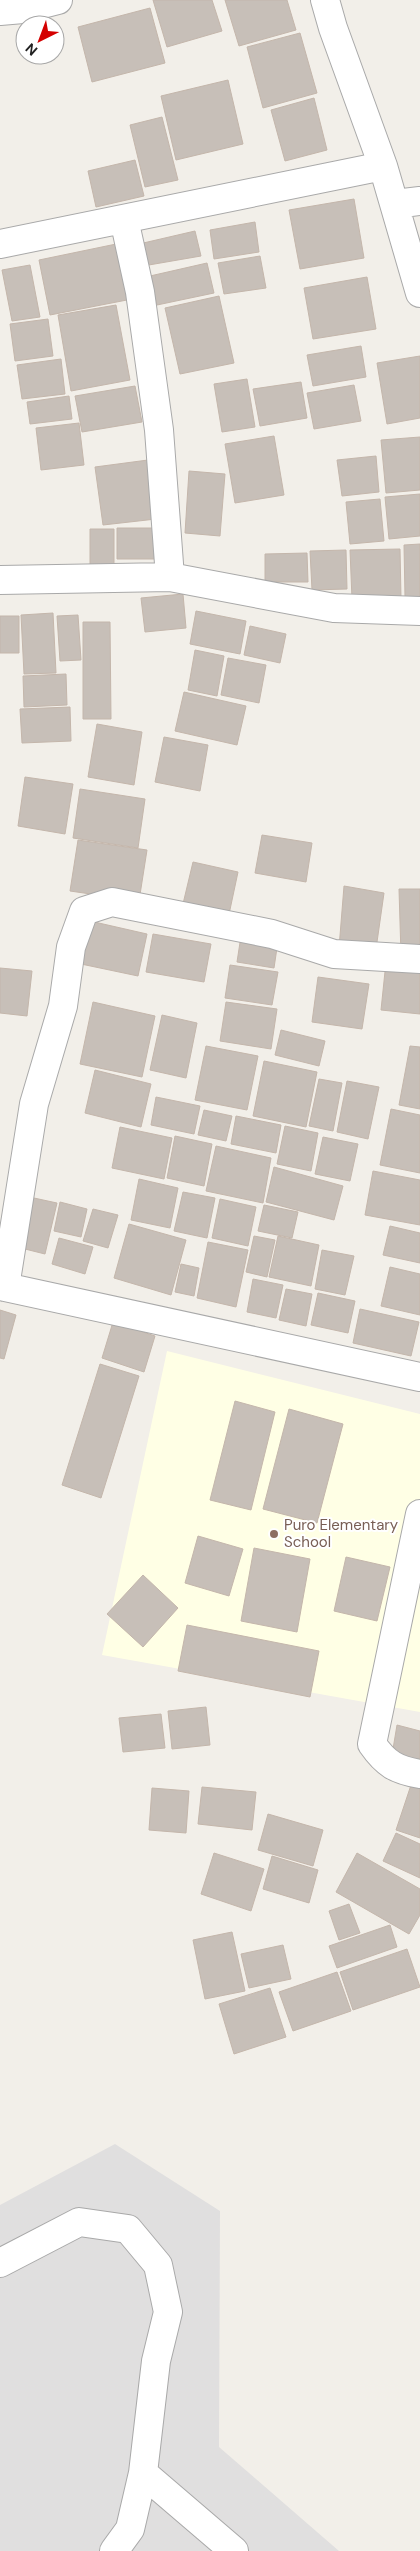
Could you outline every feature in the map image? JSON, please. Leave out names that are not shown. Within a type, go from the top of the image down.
[{"type":"street","points":[[0,11],[23,9],[58,0]]},
{"type":"street","points":[[325,0],[333,28],[383,166],[408,203],[420,293]]},
{"type":"street","points":[[0,244],[383,166]]},
{"type":"street","points":[[124,219],[140,292],[157,420],[170,577]]},
{"type":"street","points":[[0,580],[170,577],[334,608],[420,611]]},
{"type":"street","points":[[420,960],[334,954],[272,934],[112,902],[84,911],[71,947],[63,1006],[34,1104],[3,1287],[420,1377]]},
{"type":"street","points":[[420,1514],[372,1744],[383,1760],[405,1771],[420,1774]]},
{"type":"street","points":[[0,2263],[79,2222],[128,2229],[158,2265],[168,2312],[156,2361],[143,2473],[130,2529],[114,2551]]},
{"type":"street","points":[[143,2473],[234,2551]]},
{"type":"shaded area","name":"Puro Elementary School","points":[[167,1351],[420,1414],[420,1712],[102,1655]]},
{"type":"shaded area","points":[[115,2144],[220,2211],[219,2447],[339,2551],[0,2551],[0,2205]]},
{"type":"building","points":[[153,0],[212,0],[222,31],[167,47]]},
{"type":"building","points":[[225,0],[287,0],[296,30],[239,46]]},
{"type":"building","points":[[150,8],[165,63],[92,82],[78,27]]},
{"type":"building","points":[[300,33],[317,93],[263,108],[247,47]]},
{"type":"building","points":[[228,80],[243,144],[176,160],[161,96]]},
{"type":"building","points":[[314,98],[327,150],[285,161],[271,110]]},
{"type":"building","points":[[162,117],[178,180],[145,187],[130,125]]},
{"type":"building","points":[[135,160],[144,196],[96,207],[88,171]]},
{"type":"building","points":[[354,199],[364,258],[300,269],[289,210]]},
{"type":"building","points":[[255,222],[259,252],[214,259],[210,230]]},
{"type":"building","points":[[195,231],[201,256],[143,266],[139,244]]},
{"type":"building","points":[[121,243],[132,299],[50,315],[39,260]]},
{"type":"building","points":[[260,256],[266,288],[224,294],[218,263]]},
{"type":"building","points":[[207,263],[214,293],[157,305],[150,276]]},
{"type":"building","points":[[30,265],[40,317],[12,321],[2,270]]},
{"type":"building","points":[[367,277],[376,329],[313,339],[304,288]]},
{"type":"building","points":[[219,296],[234,363],[180,374],[165,308]]},
{"type":"building","points":[[116,305],[130,380],[71,391],[58,315]]},
{"type":"building","points":[[48,319],[53,356],[15,361],[10,324]]},
{"type":"building","points":[[361,346],[366,377],[313,386],[307,355]]},
{"type":"building","points":[[420,356],[420,418],[387,424],[377,363]]},
{"type":"building","points":[[61,359],[65,394],[22,399],[17,365]]},
{"type":"building","points":[[247,379],[255,427],[222,432],[214,384]]},
{"type":"building","points":[[301,382],[307,418],[260,426],[253,389]]},
{"type":"building","points":[[354,385],[361,421],[314,429],[307,393]]},
{"type":"building","points":[[135,386],[142,422],[82,432],[75,396]]},
{"type":"building","points":[[69,396],[72,419],[30,424],[27,402]]},
{"type":"building","points":[[79,423],[84,465],[41,470],[36,428]]},
{"type":"building","points":[[274,436],[284,495],[235,503],[225,444]]},
{"type":"building","points":[[420,437],[420,490],[386,493],[381,440]]},
{"type":"building","points":[[376,456],[379,492],[342,496],[337,460]]},
{"type":"building","points":[[148,460],[156,519],[103,525],[95,467]]},
{"type":"building","points":[[189,471],[225,474],[220,536],[185,533]]},
{"type":"building","points":[[420,494],[420,536],[389,539],[385,497]]},
{"type":"building","points":[[380,499],[384,541],[350,544],[346,502]]},
{"type":"building","points":[[117,528],[161,528],[162,559],[117,559]]},
{"type":"building","points":[[90,529],[114,529],[114,564],[90,565]]},
{"type":"building","points":[[420,544],[420,597],[405,597],[404,545]]},
{"type":"building","points":[[400,549],[401,598],[352,599],[350,550]]},
{"type":"building","points":[[346,550],[347,589],[312,590],[310,551]]},
{"type":"building","points":[[307,553],[308,582],[265,582],[265,554]]},
{"type":"building","points":[[183,594],[186,628],[145,632],[141,598]]},
{"type":"building","points":[[196,611],[246,621],[240,654],[190,644]]},
{"type":"building","points":[[53,613],[56,673],[24,674],[21,615]]},
{"type":"building","points":[[78,615],[81,660],[60,661],[57,616]]},
{"type":"building","points":[[0,616],[19,616],[19,653],[0,653]]},
{"type":"building","points":[[83,622],[110,622],[111,719],[83,719]]},
{"type":"building","points":[[250,626],[286,634],[280,663],[244,655]]},
{"type":"building","points":[[195,650],[224,656],[217,696],[188,690]]},
{"type":"building","points":[[228,658],[266,665],[259,703],[221,695]]},
{"type":"building","points":[[66,674],[67,705],[24,707],[23,676]]},
{"type":"building","points":[[184,692],[246,706],[237,745],[175,731]]},
{"type":"building","points":[[70,707],[71,741],[22,743],[20,709]]},
{"type":"building","points":[[97,724],[142,732],[134,785],[88,777]]},
{"type":"building","points":[[164,737],[208,745],[200,791],[155,782]]},
{"type":"building","points":[[25,777],[73,784],[65,834],[18,826]]},
{"type":"building","points":[[80,789],[145,799],[138,848],[73,838]]},
{"type":"building","points":[[262,835],[312,843],[306,882],[255,873]]},
{"type":"building","points":[[78,840],[147,850],[139,901],[70,891]]},
{"type":"building","points":[[193,862],[238,872],[228,919],[182,908]]},
{"type":"building","points":[[344,886],[384,893],[376,949],[339,948]]},
{"type":"building","points":[[399,889],[420,889],[420,955],[401,955]]},
{"type":"building","points":[[90,921],[147,934],[138,976],[81,964]]},
{"type":"building","points":[[153,934],[211,944],[204,982],[146,972]]},
{"type":"building","points":[[241,936],[278,941],[274,968],[237,962]]},
{"type":"building","points":[[386,962],[420,966],[420,1014],[381,1010]]},
{"type":"building","points":[[230,965],[278,972],[272,1005],[225,998]]},
{"type":"building","points":[[0,968],[32,971],[27,1016],[0,1013]]},
{"type":"building","points":[[318,977],[369,984],[362,1029],[312,1022]]},
{"type":"building","points":[[93,1002],[155,1016],[142,1077],[80,1064]]},
{"type":"building","points":[[226,1002],[277,1009],[271,1049],[220,1041]]},
{"type":"building","points":[[162,1015],[197,1023],[186,1078],[150,1070]]},
{"type":"building","points":[[281,1030],[325,1041],[319,1066],[275,1055]]},
{"type":"building","points":[[206,1046],[258,1056],[247,1110],[195,1100]]},
{"type":"building","points":[[410,1046],[420,1047],[420,1109],[399,1105]]},
{"type":"building","points":[[264,1061],[317,1072],[306,1127],[253,1116]]},
{"type":"building","points":[[95,1070],[151,1084],[141,1127],[85,1113]]},
{"type":"building","points":[[319,1079],[342,1083],[333,1131],[309,1126]]},
{"type":"building","points":[[347,1081],[379,1087],[368,1139],[337,1132]]},
{"type":"building","points":[[156,1097],[200,1106],[194,1134],[151,1125]]},
{"type":"building","points":[[391,1109],[420,1115],[420,1173],[380,1165]]},
{"type":"building","points":[[204,1110],[232,1116],[226,1141],[198,1135]]},
{"type":"building","points":[[236,1116],[281,1125],[276,1153],[231,1144]]},
{"type":"building","points":[[285,1126],[318,1133],[311,1171],[277,1164]]},
{"type":"building","points":[[120,1127],[172,1138],[164,1179],[112,1168]]},
{"type":"building","points":[[175,1136],[212,1144],[204,1186],[167,1178]]},
{"type":"building","points":[[323,1137],[358,1144],[350,1181],[315,1174]]},
{"type":"building","points":[[216,1146],[271,1158],[263,1203],[206,1191]]},
{"type":"building","points":[[274,1167],[343,1186],[334,1220],[266,1202]]},
{"type":"building","points":[[373,1171],[420,1180],[420,1225],[365,1215]]},
{"type":"building","points":[[139,1179],[178,1188],[170,1228],[131,1220]]},
{"type":"building","points":[[183,1192],[215,1198],[207,1238],[174,1231]]},
{"type":"building","points":[[34,1198],[57,1203],[45,1254],[21,1248]]},
{"type":"building","points":[[220,1199],[256,1207],[248,1246],[212,1238]]},
{"type":"building","points":[[60,1202],[87,1209],[81,1237],[54,1231]]},
{"type":"building","points":[[264,1205],[298,1212],[292,1238],[258,1231]]},
{"type":"building","points":[[93,1209],[118,1215],[108,1248],[83,1241]]},
{"type":"building","points":[[129,1224],[186,1240],[171,1295],[114,1278]]},
{"type":"building","points":[[390,1226],[420,1233],[420,1263],[383,1255]]},
{"type":"building","points":[[254,1236],[275,1240],[267,1277],[246,1272]]},
{"type":"building","points":[[278,1236],[319,1245],[311,1286],[269,1277]]},
{"type":"building","points":[[59,1238],[93,1247],[85,1274],[52,1264]]},
{"type":"building","points":[[208,1242],[248,1250],[236,1307],[197,1298]]},
{"type":"building","points":[[322,1250],[354,1256],[345,1295],[315,1289]]},
{"type":"building","points":[[181,1264],[199,1268],[194,1296],[175,1292]]},
{"type":"building","points":[[390,1267],[420,1274],[420,1315],[381,1306]]},
{"type":"building","points":[[253,1279],[283,1285],[276,1318],[247,1312]]},
{"type":"building","points":[[286,1289],[312,1294],[306,1326],[279,1320]]},
{"type":"building","points":[[318,1293],[355,1301],[348,1333],[311,1325]]},
{"type":"building","points":[[360,1309],[419,1322],[411,1356],[353,1343]]},
{"type":"building","points":[[0,1310],[16,1315],[4,1359],[0,1358]]},
{"type":"building","points":[[113,1322],[155,1336],[144,1372],[102,1358]]},
{"type":"building","points":[[100,1364],[139,1376],[101,1498],[62,1485]]},
{"type":"building","points":[[235,1401],[275,1412],[251,1510],[210,1500]]},
{"type":"building","points":[[289,1409],[343,1424],[317,1523],[263,1509]]},
{"type":"building","points":[[198,1536],[243,1549],[229,1596],[185,1583]]},
{"type":"building","points":[[254,1548],[310,1559],[297,1632],[241,1621]]},
{"type":"building","points":[[346,1557],[390,1567],[377,1621],[334,1611]]},
{"type":"building","points":[[143,1575],[178,1608],[143,1647],[107,1614]]},
{"type":"building","points":[[187,1625],[319,1651],[310,1697],[178,1671]]},
{"type":"building","points":[[206,1707],[210,1745],[172,1749],[168,1711]]},
{"type":"building","points":[[161,1714],[165,1748],[123,1752],[119,1718]]},
{"type":"building","points":[[397,1725],[420,1731],[420,1763],[392,1755]]},
{"type":"building","points":[[413,1779],[420,1781],[420,1838],[396,1830]]},
{"type":"building","points":[[202,1787],[256,1792],[252,1830],[198,1824]]},
{"type":"building","points":[[152,1788],[189,1791],[186,1833],[149,1830]]},
{"type":"building","points":[[268,1814],[323,1830],[313,1866],[258,1850]]},
{"type":"building","points":[[396,1833],[420,1844],[420,1878],[383,1861]]},
{"type":"building","points":[[214,1853],[264,1869],[251,1911],[201,1894]]},
{"type":"building","points":[[357,1853],[420,1889],[420,1915],[409,1934],[336,1892]]},
{"type":"building","points":[[272,1856],[318,1870],[309,1903],[263,1889]]},
{"type":"building","points":[[349,1904],[360,1933],[339,1940],[329,1911]]},
{"type":"building","points":[[390,1925],[397,1947],[337,1968],[329,1946]]},
{"type":"building","points":[[232,1932],[245,1991],[205,1999],[193,1940]]},
{"type":"building","points":[[283,1945],[291,1979],[249,1988],[241,1954]]},
{"type":"building","points":[[407,1949],[420,1987],[353,2010],[340,1972]]},
{"type":"building","points":[[337,1972],[351,2011],[293,2031],[279,1992]]},
{"type":"building","points":[[270,1988],[286,2037],[234,2054],[219,2004]]},
{"type":"place","name":"Puro Elementary School","points":[[274,1534]]}]
